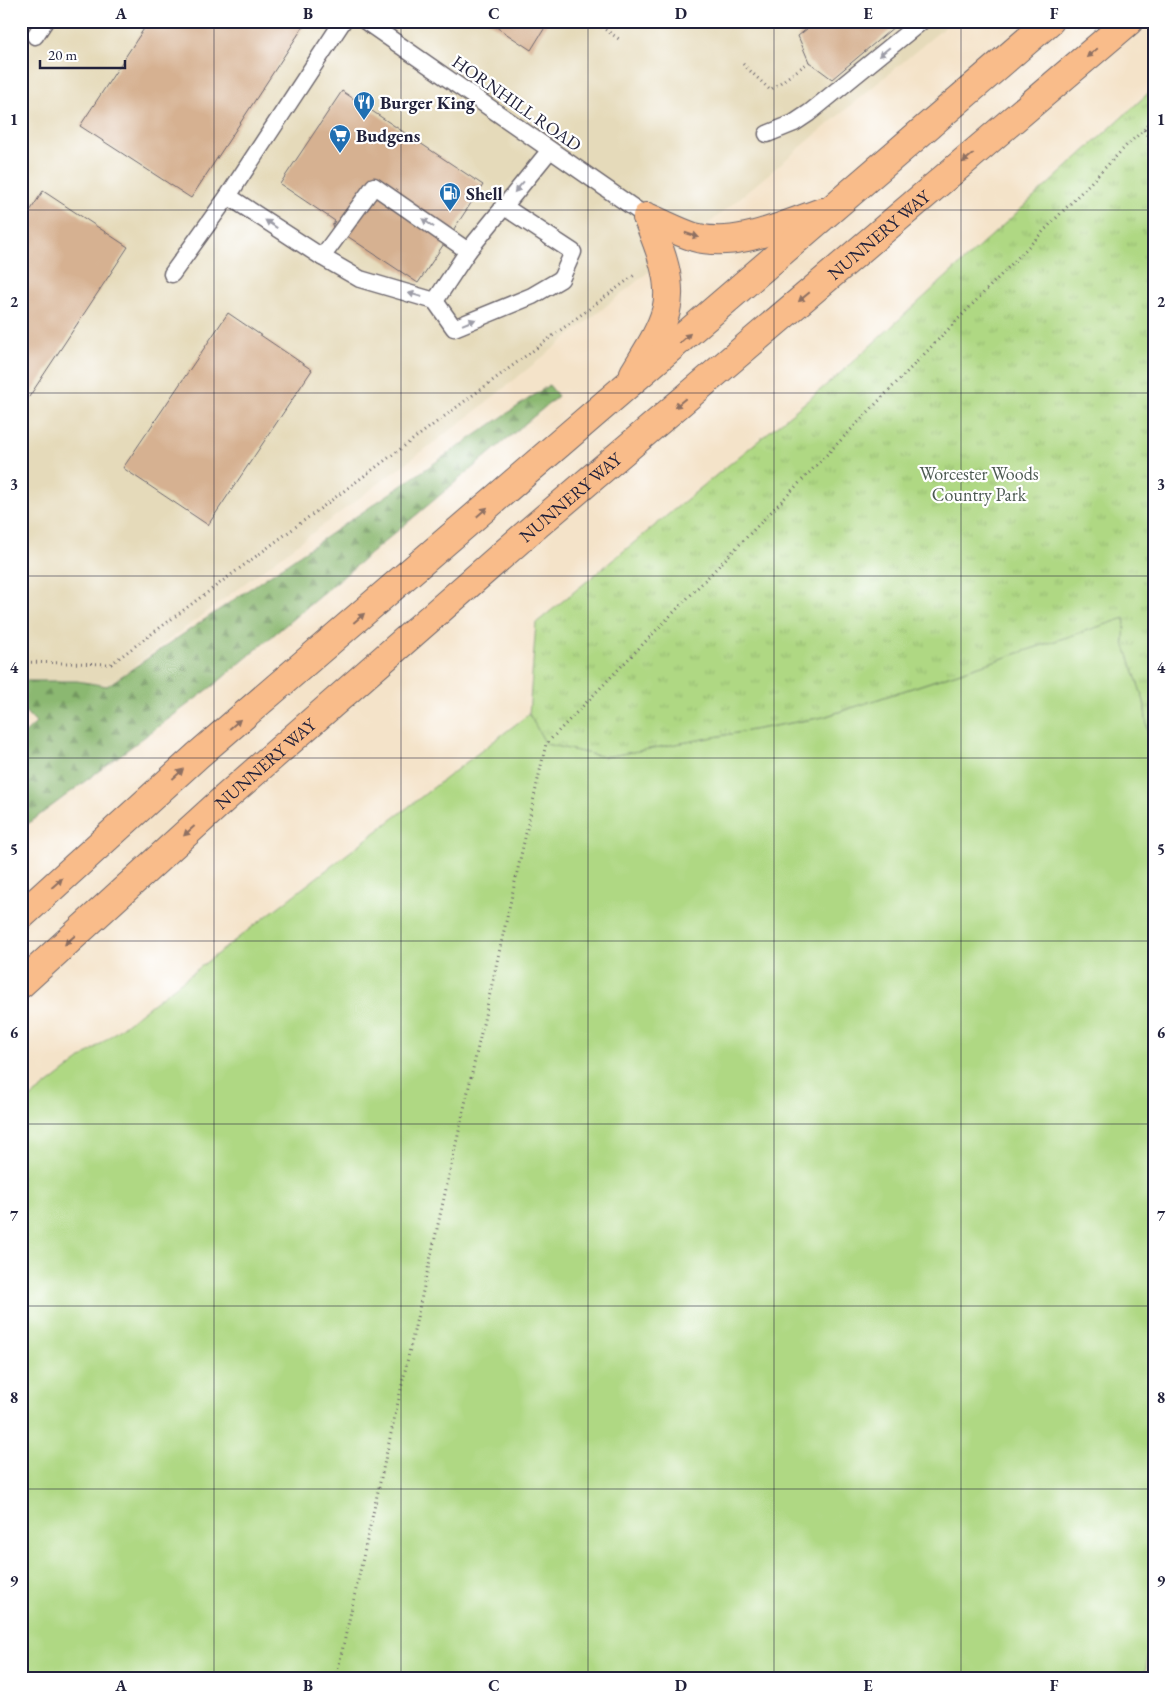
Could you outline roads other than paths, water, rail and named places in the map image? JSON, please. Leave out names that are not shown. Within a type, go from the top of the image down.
[{"type":"main road","points":[[21,916],[198,755],[1050,21]]},
{"type":"main road","name":"NUNNERY WAY","points":[[21,984],[225,798],[524,536],[1129,21]]},
{"type":"main road","points":[[647,217],[695,237],[735,240],[761,234],[836,207]]},
{"type":"main road","points":[[625,389],[660,327],[666,308],[667,283],[661,252],[647,217]]},
{"type":"lane","points":[[35,36],[45,21]]},
{"type":"lane","points":[[172,274],[228,196],[343,21]]},
{"type":"lane","name":"HORNHILL ROAD","points":[[365,21],[647,217]]},
{"type":"lane","points":[[767,134],[794,123],[809,113],[922,21]]},
{"type":"lane","points":[[435,301],[468,251],[502,206],[550,150]]},
{"type":"lane","points":[[322,257],[374,186],[468,251]]},
{"type":"lane","points":[[228,196],[322,257],[360,279],[435,301],[454,328],[532,296],[561,279],[573,252],[502,206]]},
{"type":"place","name":"Burger King","points":[[364,121]]},
{"type":"place","name":"Budgens","points":[[340,154]]},
{"type":"place","name":"Shell","points":[[450,212]]},
{"type":"park label","name":"Worcester Woods Country Park","points":[[979,483]]}]
